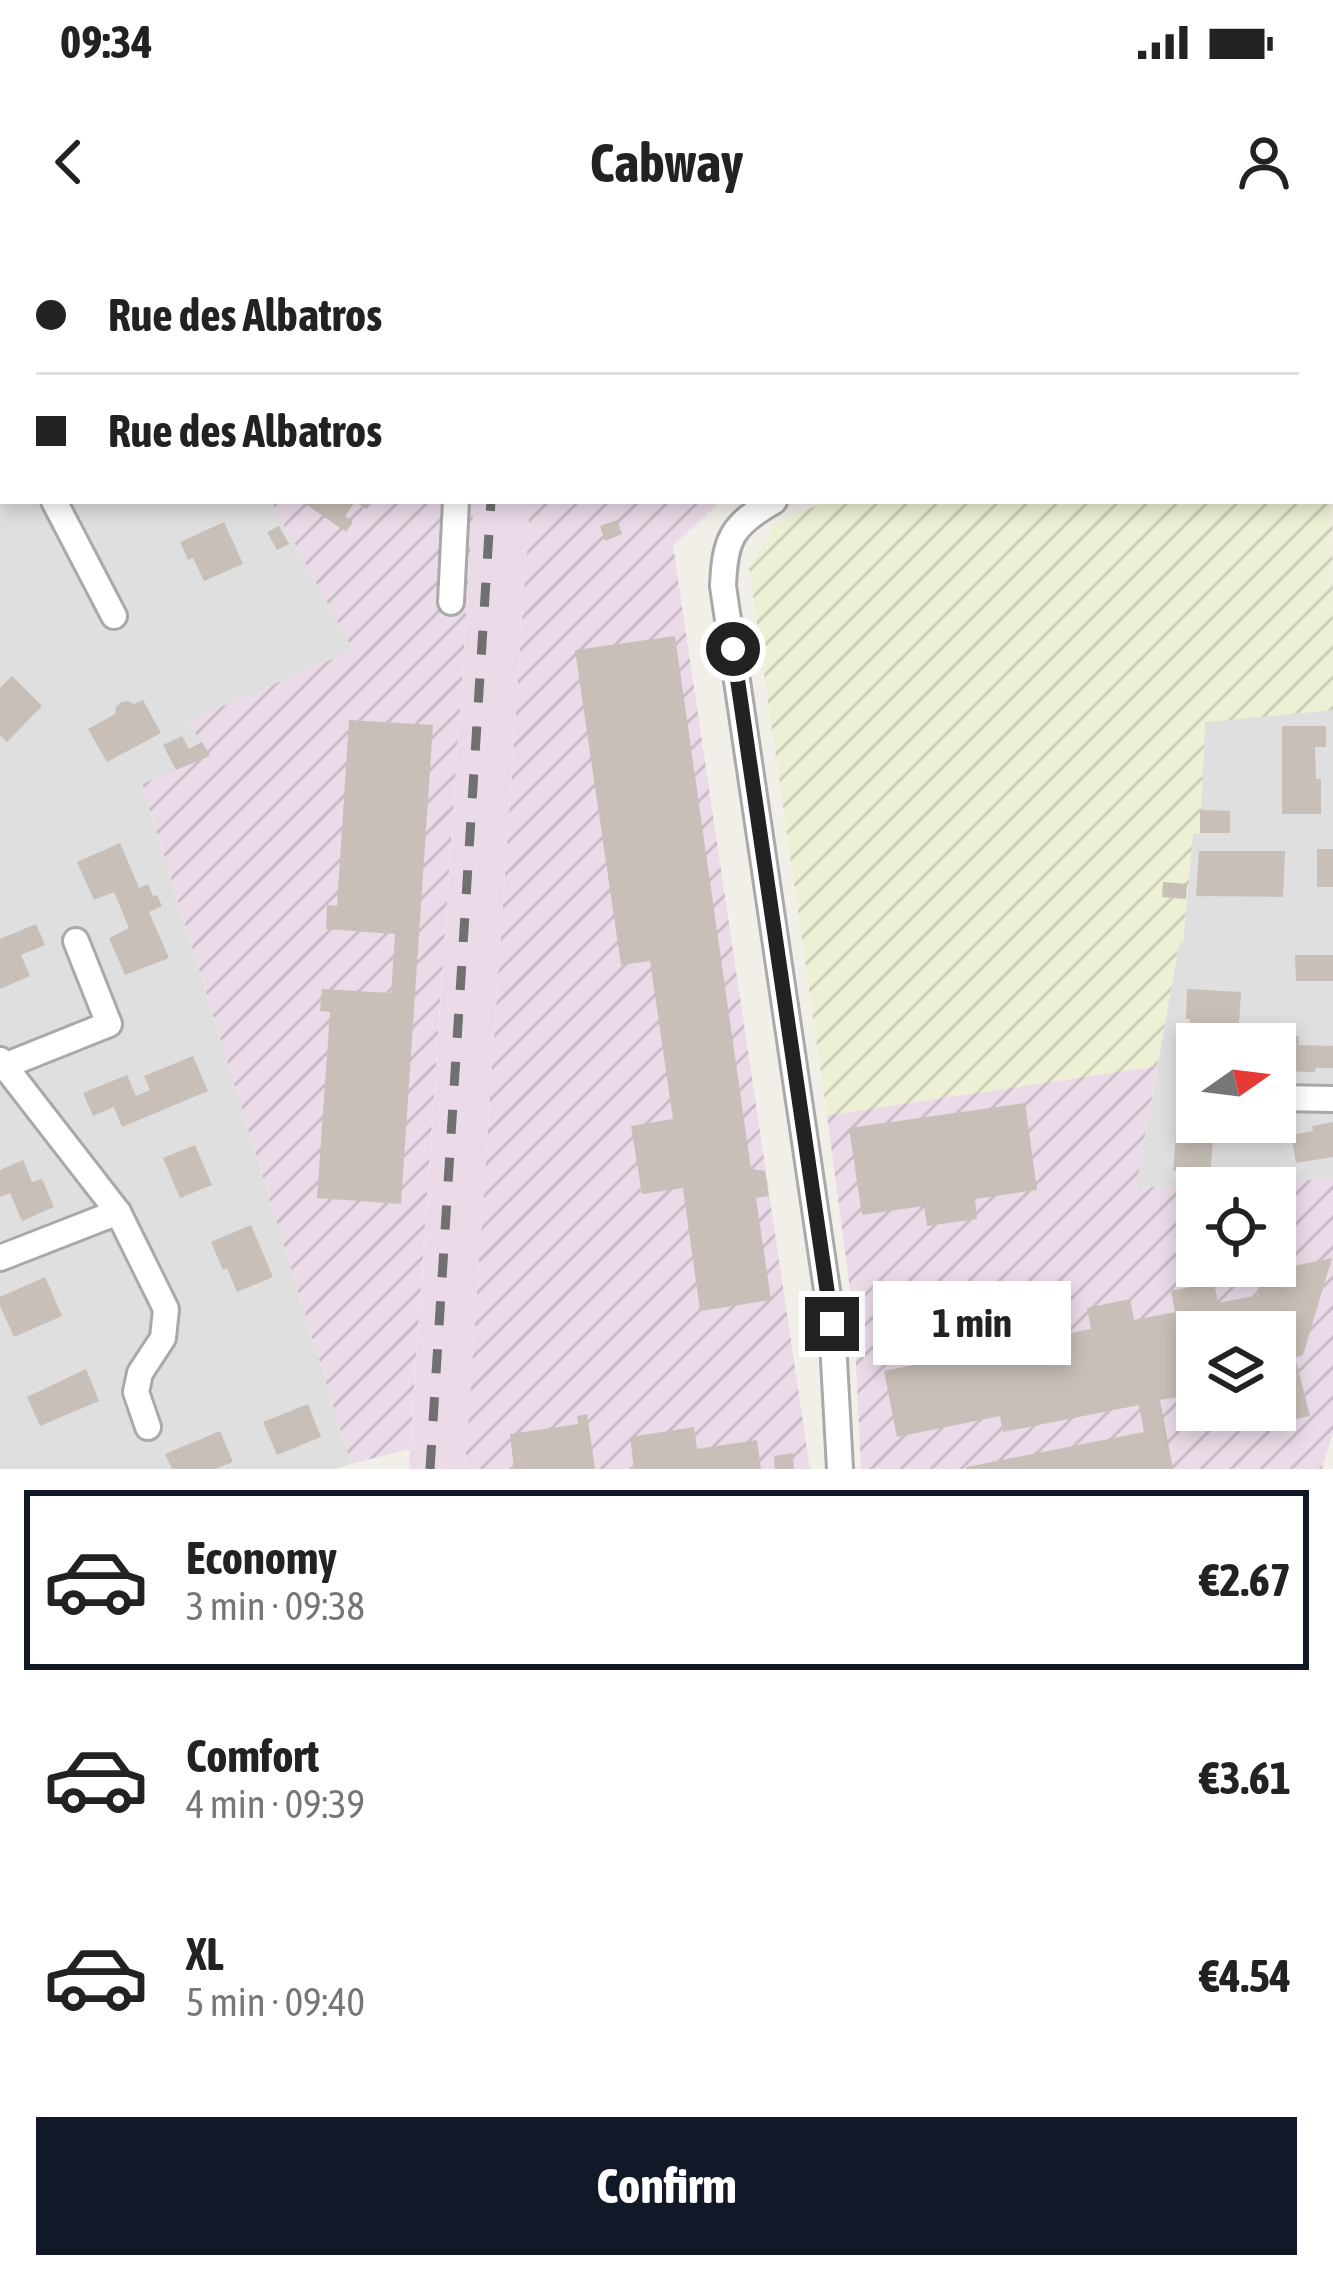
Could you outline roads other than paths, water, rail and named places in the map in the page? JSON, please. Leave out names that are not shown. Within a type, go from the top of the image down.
[{"type":"street","points":[[56,504],[115,616]]},
{"type":"street","points":[[451,602],[456,504]]},
{"type":"street","points":[[770,504],[741,524],[724,550],[723,586],[832,1324],[840,1469]]},
{"type":"street","points":[[76,941],[110,1024],[2,1063],[118,1212],[166,1309],[163,1338],[140,1373],[136,1392],[148,1427]]},
{"type":"street","points":[[1296,1099],[1333,1100]]},
{"type":"street","points":[[0,1258],[118,1212]]},
{"type":"railway","points":[[430,1469],[491,504]]}]
